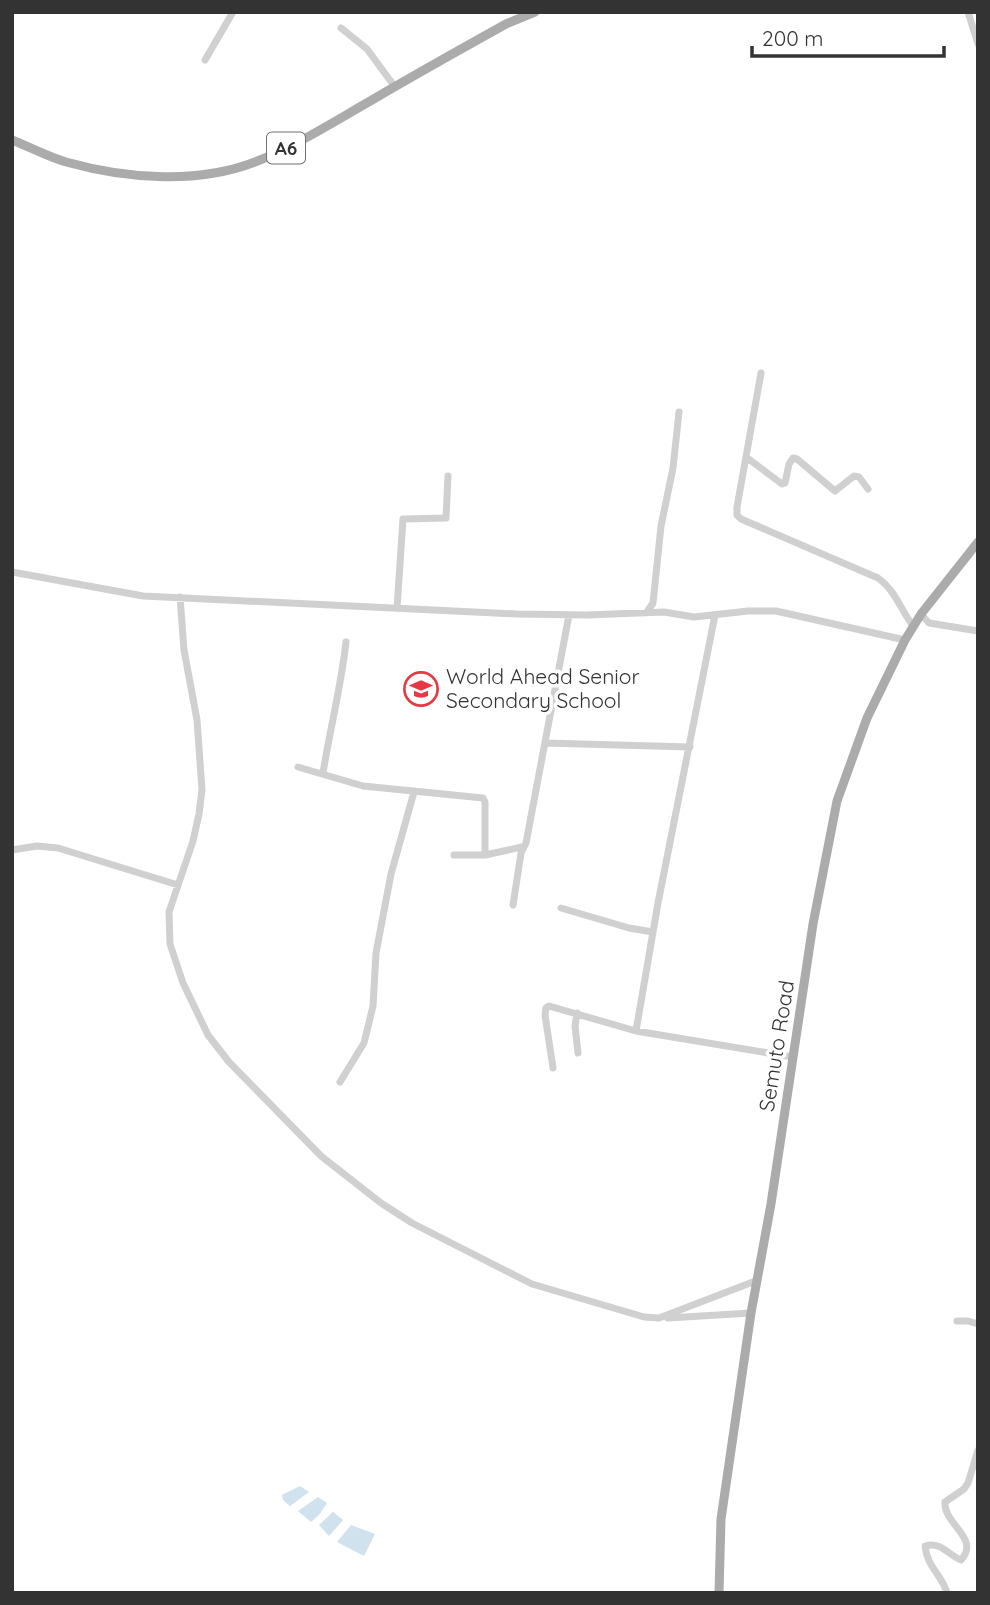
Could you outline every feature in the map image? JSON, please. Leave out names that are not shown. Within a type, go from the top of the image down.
[{"type":"main road","name":"A6","points":[[12,140],[64,162],[101,170],[165,177],[198,174],[257,161],[309,137],[506,24],[535,12]]},
{"type":"main road","name":"Semuto Road","points":[[719,1593],[721,1520],[751,1313],[822,874],[837,801],[867,718],[905,640],[920,614],[978,541]]},
{"type":"street","points":[[205,60],[233,12]]},
{"type":"street","points":[[968,12],[978,44]]},
{"type":"street","points":[[341,28],[367,49],[395,87]]},
{"type":"street","points":[[761,373],[737,515],[878,578],[890,588],[913,626]]},
{"type":"street","points":[[647,612],[653,603],[661,526],[673,468],[679,412]]},
{"type":"street","points":[[746,457],[782,484],[785,483],[793,458],[835,491],[854,476],[859,477],[868,489]]},
{"type":"street","points":[[397,608],[403,520],[446,518],[448,476]]},
{"type":"street","points":[[12,572],[116,592],[180,597],[569,615],[647,612],[694,617],[761,611],[789,613],[905,640]]},
{"type":"street","points":[[180,597],[184,650],[197,720],[202,790],[196,828],[169,912],[170,944],[199,1018],[208,1035],[229,1062],[321,1156],[358,1186],[412,1223],[532,1284],[643,1317],[751,1313]]},
{"type":"street","points":[[920,614],[929,623],[978,631]]},
{"type":"street","points":[[513,905],[522,847],[526,843],[569,615]]},
{"type":"street","points":[[636,1031],[715,615]]},
{"type":"street","points":[[323,774],[339,696],[346,642]]},
{"type":"street","points":[[545,743],[690,747]]},
{"type":"street","points":[[298,767],[363,786],[483,797],[485,855]]},
{"type":"street","points":[[340,1082],[364,1043],[373,1006],[376,953],[391,874],[414,792]]},
{"type":"street","points":[[12,850],[49,846],[178,885]]},
{"type":"street","points":[[454,855],[485,855],[522,847]]},
{"type":"street","points":[[561,908],[629,928],[653,932]]},
{"type":"street","points":[[553,1068],[546,1008],[553,1006],[636,1031],[793,1057]]},
{"type":"street","points":[[577,1013],[575,1026],[578,1053]]},
{"type":"street","points":[[659,1318],[758,1279]]},
{"type":"street","points":[[957,1321],[978,1324]]},
{"type":"street","points":[[947,1593],[945,1584],[926,1558],[925,1546],[932,1544],[942,1547],[961,1560],[967,1554],[969,1548],[966,1539],[944,1509],[945,1502],[968,1483],[978,1450]]},
{"type":"water","points":[[300,1486],[309,1492],[290,1506],[283,1500],[282,1495]]},
{"type":"water","points":[[318,1497],[327,1503],[311,1522],[298,1511]]},
{"type":"water","points":[[333,1512],[343,1520],[329,1536],[319,1525]]},
{"type":"water","points":[[351,1525],[375,1534],[364,1556],[337,1542]]},
{"type":"place","name":"World Ahead Senior Secondary School","points":[[421,689]]}]
